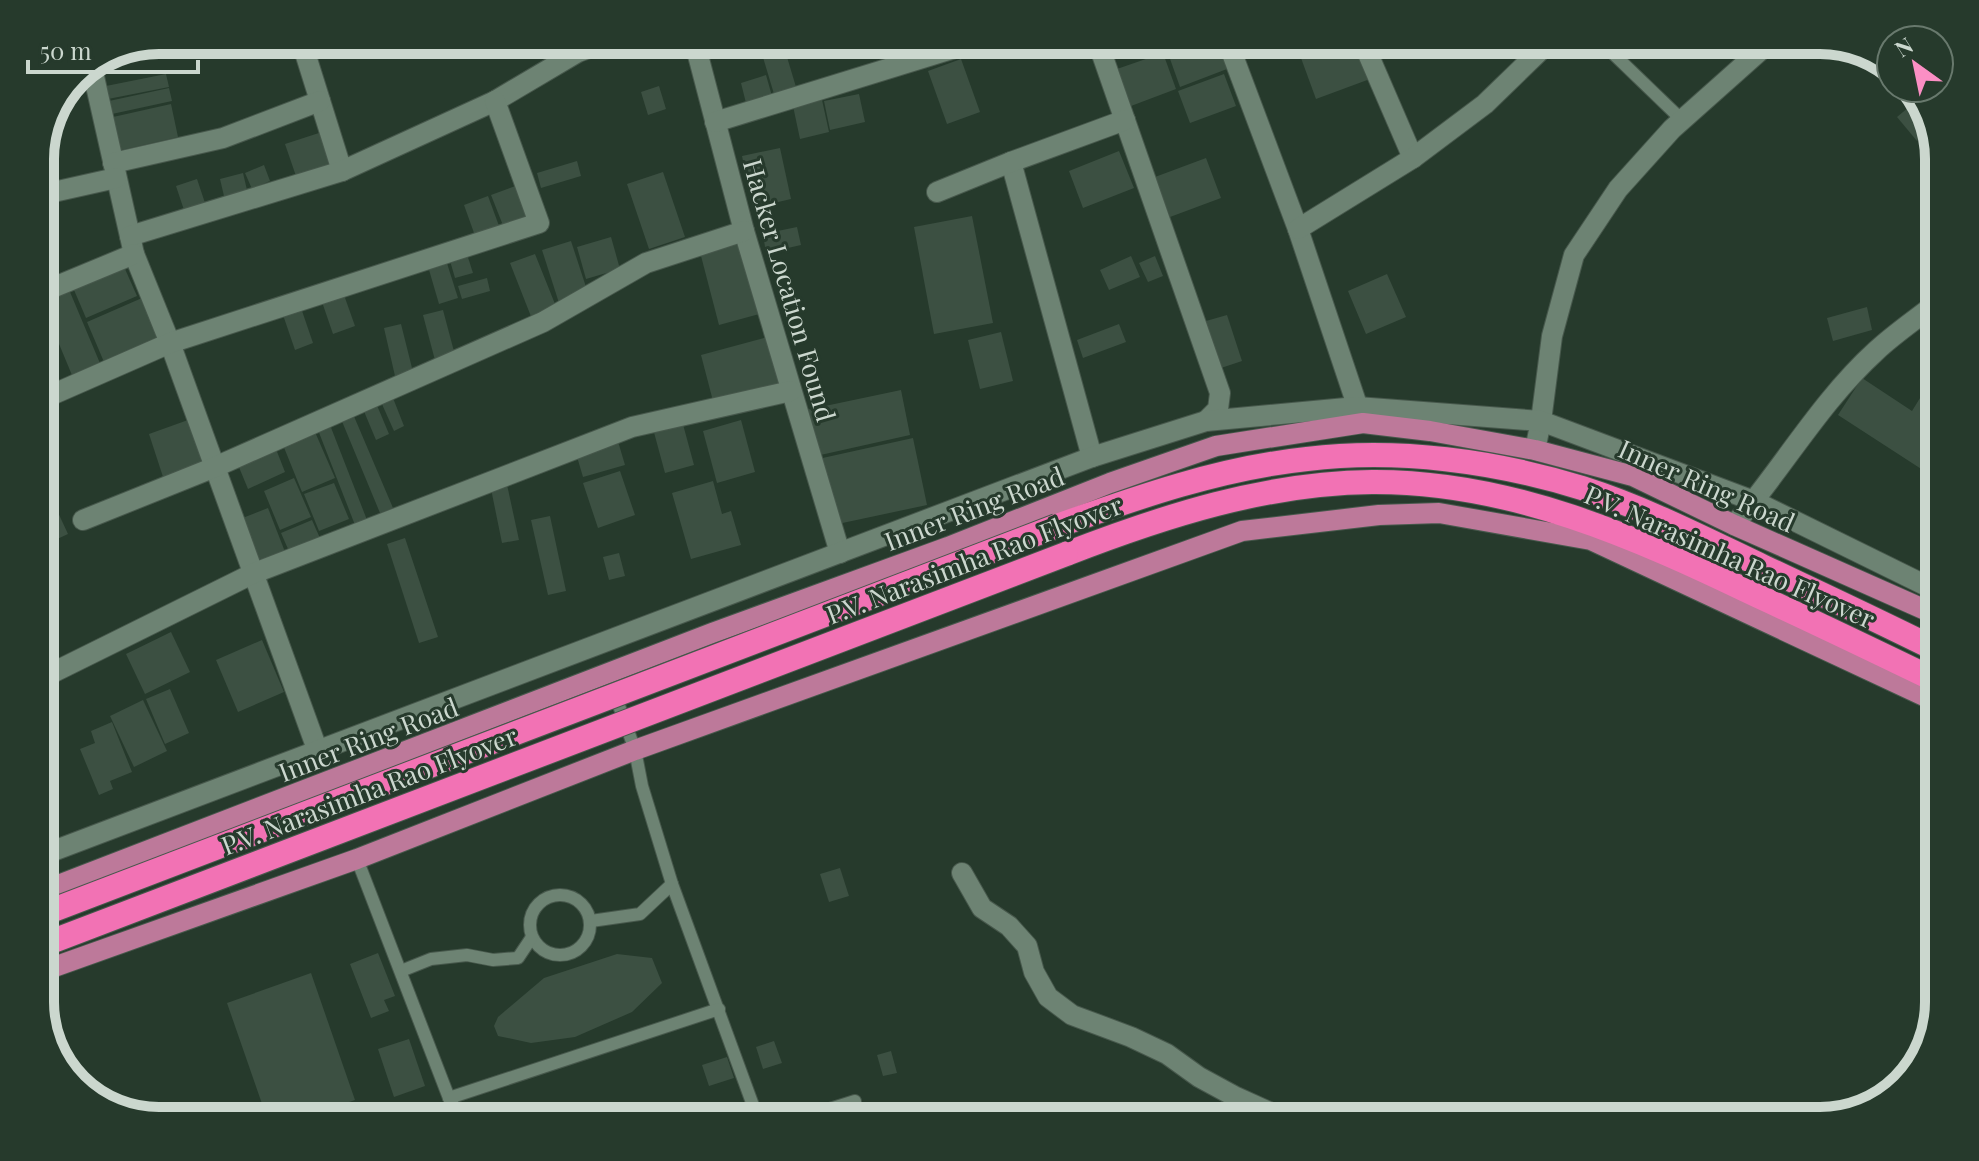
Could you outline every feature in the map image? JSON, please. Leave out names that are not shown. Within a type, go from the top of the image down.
[{"type":"highway","name":"P.V. Narasimha Rao Flyover","points":[[54,910],[1112,506],[1236,471],[1308,458],[1429,458],[1531,474],[1583,489],[1687,530],[1925,644]]},
{"type":"highway","name":"P.V. Narasimha Rao Flyover","points":[[54,941],[1122,532],[1186,511],[1313,486],[1371,482],[1439,486],[1514,499],[1574,517],[1675,557],[1925,675]]},
{"type":"main road","name":"Inner Ring Road","points":[[54,887],[1110,483],[1216,446],[1360,415],[1535,450],[1633,476],[1734,525],[1925,610]]},
{"type":"main road","points":[[54,967],[357,859],[635,750],[1242,531],[1379,515],[1439,513],[1591,540],[1925,696]]},
{"type":"street","points":[[305,54],[342,171]]},
{"type":"street","points":[[54,286],[132,245],[342,171],[495,101],[563,54]]},
{"type":"street","name":"Hacker Location Found","points":[[698,54],[744,231],[840,553]]},
{"type":"street","points":[[715,122],[936,54]]},
{"type":"street","points":[[1102,54],[1220,393],[1218,409],[1206,421]]},
{"type":"street","points":[[1232,54],[1298,229],[1360,415]]},
{"type":"street","points":[[1369,54],[1413,158]]},
{"type":"street","points":[[1298,229],[1413,158],[1485,104],[1537,54]]},
{"type":"street","points":[[1535,450],[1552,336],[1574,255],[1618,189],[1682,120],[1756,54]]},
{"type":"street","points":[[94,78],[132,245],[317,749]]},
{"type":"street","points":[[54,190],[223,138],[320,101]]},
{"type":"street","points":[[54,394],[170,343],[539,223],[495,101]]},
{"type":"street","points":[[937,192],[1125,120]]},
{"type":"street","points":[[1011,162],[1092,457]]},
{"type":"street","points":[[83,520],[215,467],[543,322],[646,263],[744,231]]},
{"type":"street","points":[[1734,525],[1787,454],[1875,352],[1925,312]]},
{"type":"street","points":[[54,672],[252,574],[632,427],[791,391]]},
{"type":"street","points":[[54,851],[1092,457],[1206,421],[1360,415],[1541,421],[1754,501],[1925,585]]},
{"type":"street","points":[[962,873],[982,908],[1009,926],[1027,946],[1034,972],[1048,997],[1072,1015],[1155,1048],[1234,1096],[1258,1107]]},
{"type":"lane","points":[[1614,54],[1682,120]]},
{"type":"lane","points":[[608,674],[635,750],[642,786],[672,884],[753,1107]]},
{"type":"lane","points":[[357,859],[454,1107]]},
{"type":"lane","points":[[591,921],[640,914],[672,884]]},
{"type":"lane","points":[[566,895],[576,899],[583,904],[591,921],[587,939],[573,952],[563,955],[545,951],[532,937],[530,928],[534,910],[548,897],[566,895]]},
{"type":"lane","points":[[401,971],[431,959],[467,955],[493,960],[518,958],[532,937]]},
{"type":"lane","points":[[449,1098],[719,1009]]},
{"type":"lane","points":[[836,1107],[855,1101]]},
{"type":"building","points":[[762,54],[786,54],[796,87],[774,94]]},
{"type":"building","points":[[1163,54],[1176,89],[1131,106],[1117,69]]},
{"type":"building","points":[[1221,54],[1227,69],[1180,87],[1169,56]]},
{"type":"building","points":[[1312,54],[1361,54],[1370,79],[1316,99],[1301,58]]},
{"type":"building","points":[[961,59],[980,112],[947,124],[928,71]]},
{"type":"building","points":[[166,74],[169,87],[108,99],[106,86]]},
{"type":"building","points":[[1224,74],[1236,106],[1190,123],[1178,91]]},
{"type":"building","points":[[766,75],[772,96],[746,103],[741,83]]},
{"type":"building","points":[[659,86],[666,109],[648,115],[641,92]]},
{"type":"building","points":[[169,88],[172,101],[112,114],[109,101]]},
{"type":"building","points":[[859,94],[865,122],[830,130],[824,101]]},
{"type":"building","points":[[822,100],[829,132],[800,139],[793,106]]},
{"type":"building","points":[[171,104],[178,137],[121,150],[113,117]]},
{"type":"building","points":[[1910,106],[1922,136],[1917,141],[1897,117]]},
{"type":"building","points":[[322,132],[333,167],[297,179],[285,144]]},
{"type":"building","points":[[780,148],[791,199],[753,208],[742,156]]},
{"type":"building","points":[[1119,151],[1134,188],[1083,208],[1069,171]]},
{"type":"building","points":[[1206,158],[1221,198],[1170,217],[1155,177]]},
{"type":"building","points":[[577,161],[581,176],[541,188],[537,173]]},
{"type":"building","points":[[264,165],[270,181],[252,189],[245,173]]},
{"type":"building","points":[[663,172],[685,237],[649,249],[627,184]]},
{"type":"building","points":[[243,173],[247,190],[224,196],[220,179]]},
{"type":"building","points":[[197,179],[206,206],[185,213],[176,186]]},
{"type":"building","points":[[523,183],[538,221],[506,233],[491,195]]},
{"type":"building","points":[[488,196],[502,234],[478,244],[464,205]]},
{"type":"building","points":[[972,216],[993,323],[934,334],[914,227]]},
{"type":"building","points":[[797,227],[801,245],[766,253],[763,234]]},
{"type":"building","points":[[611,237],[620,269],[586,279],[577,247]]},
{"type":"building","points":[[571,241],[588,293],[559,303],[542,250]]},
{"type":"building","points":[[744,241],[763,313],[719,325],[700,252]]},
{"type":"building","points":[[465,248],[473,273],[455,278],[448,254]]},
{"type":"building","points":[[535,254],[557,309],[532,319],[510,263]]},
{"type":"building","points":[[1131,256],[1140,277],[1109,290],[1100,270]]},
{"type":"building","points":[[1155,256],[1163,276],[1148,282],[1139,263]]},
{"type":"building","points":[[445,257],[458,298],[439,304],[427,263]]},
{"type":"building","points":[[125,269],[137,296],[86,318],[74,290]]},
{"type":"building","points":[[1387,274],[1406,317],[1366,334],[1348,291]]},
{"type":"building","points":[[487,278],[490,291],[462,299],[458,286]]},
{"type":"building","points":[[70,292],[102,368],[74,380],[54,332],[54,298]]},
{"type":"building","points":[[344,295],[355,326],[333,334],[322,302]]},
{"type":"building","points":[[142,298],[163,344],[107,369],[87,322]]},
{"type":"building","points":[[300,305],[313,343],[295,350],[282,312]]},
{"type":"building","points":[[1867,307],[1872,330],[1833,341],[1827,318]]},
{"type":"building","points":[[443,310],[456,359],[436,364],[423,315]]},
{"type":"building","points":[[1227,315],[1242,361],[1221,368],[1206,321]]},
{"type":"building","points":[[401,324],[413,372],[395,376],[384,328]]},
{"type":"building","points":[[1119,324],[1126,342],[1083,358],[1077,340]]},
{"type":"building","points":[[1001,332],[1013,381],[980,389],[968,340]]},
{"type":"building","points":[[768,337],[781,383],[713,401],[701,355]]},
{"type":"building","points":[[1862,378],[1912,411],[1925,390],[1925,471],[1838,415]]},
{"type":"building","points":[[901,390],[910,435],[816,456],[806,410]]},
{"type":"building","points":[[393,398],[404,426],[394,431],[381,402]]},
{"type":"building","points":[[376,403],[389,434],[376,440],[363,409]]},
{"type":"building","points":[[353,414],[393,508],[380,513],[341,419]]},
{"type":"building","points":[[681,417],[694,465],[665,473],[652,425]]},
{"type":"building","points":[[188,420],[205,469],[165,483],[149,434]]},
{"type":"building","points":[[741,420],[755,472],[717,483],[703,431]]},
{"type":"building","points":[[330,425],[367,520],[355,525],[318,430]]},
{"type":"building","points":[[315,432],[335,478],[302,492],[283,445]]},
{"type":"building","points":[[617,438],[625,465],[583,477],[575,450]]},
{"type":"building","points":[[913,438],[927,505],[833,525],[818,459]]},
{"type":"building","points":[[274,444],[285,472],[248,489],[236,460]]},
{"type":"building","points":[[620,471],[635,515],[598,528],[583,483]]},
{"type":"building","points":[[294,478],[311,517],[280,530],[264,491]]},
{"type":"building","points":[[506,480],[519,540],[502,543],[490,484]]},
{"type":"building","points":[[713,481],[722,514],[731,511],[741,545],[691,559],[672,493]]},
{"type":"building","points":[[334,483],[349,519],[319,531],[304,494]]},
{"type":"building","points":[[54,506],[68,534],[54,540]]},
{"type":"building","points":[[268,508],[287,557],[259,568],[240,519]]},
{"type":"building","points":[[550,516],[566,591],[548,595],[531,520]]},
{"type":"building","points":[[312,520],[323,545],[292,558],[281,533]]},
{"type":"building","points":[[405,538],[438,637],[419,643],[387,544]]},
{"type":"building","points":[[619,553],[625,576],[609,580],[603,557]]},
{"type":"building","points":[[171,632],[190,672],[145,694],[126,654]]},
{"type":"building","points":[[262,640],[284,692],[238,712],[216,660]]},
{"type":"building","points":[[170,689],[189,733],[165,744],[146,699]]},
{"type":"building","points":[[143,700],[167,751],[134,767],[110,716]]},
{"type":"building","points":[[112,722],[132,772],[110,781],[113,789],[99,795],[80,749],[95,743],[91,731]]},
{"type":"building","points":[[840,868],[849,896],[829,902],[820,874]]},
{"type":"building","points":[[378,953],[395,996],[384,1000],[389,1011],[371,1018],[350,964]]},
{"type":"building","points":[[617,954],[652,958],[662,983],[632,1012],[575,1037],[531,1043],[498,1036],[494,1026],[498,1017],[544,978]]},
{"type":"building","points":[[311,973],[355,1100],[335,1107],[263,1107],[227,1003]]},
{"type":"building","points":[[409,1039],[425,1086],[394,1097],[378,1049]]},
{"type":"building","points":[[774,1041],[782,1063],[763,1069],[756,1047]]},
{"type":"building","points":[[891,1051],[897,1073],[883,1076],[877,1055]]},
{"type":"building","points":[[727,1057],[734,1078],[709,1086],[702,1065]]}]
